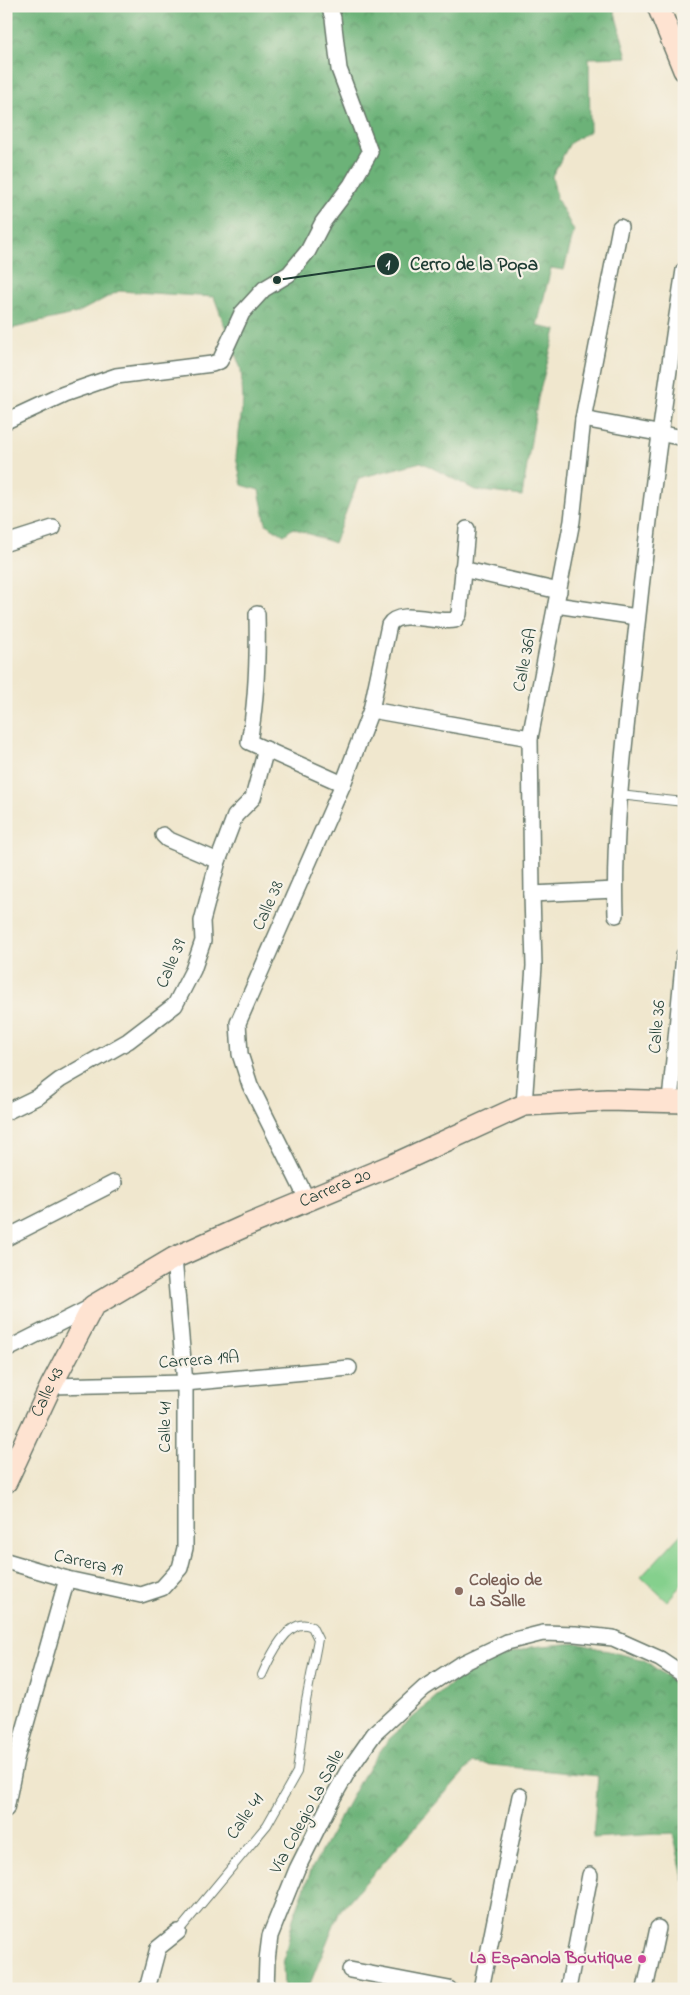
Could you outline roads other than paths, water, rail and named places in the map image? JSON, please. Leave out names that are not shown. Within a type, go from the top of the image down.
[{"type":"street","points":[[6,421],[64,394],[116,376],[212,364],[220,361],[242,313],[264,289],[289,274],[308,251],[323,222],[351,185],[370,152],[356,118],[340,69],[333,18],[329,6]]},
{"type":"street","points":[[658,6],[684,70]]},
{"type":"street","name":"Calle 36A","points":[[524,1105],[534,966],[530,738],[572,521],[583,419],[620,227]]},
{"type":"street","points":[[616,915],[615,890],[619,795],[637,617],[659,433],[684,270]]},
{"type":"street","points":[[583,419],[684,438]]},
{"type":"street","points":[[6,543],[53,528]]},
{"type":"street","points":[[467,529],[462,568],[558,598],[637,617]]},
{"type":"street","name":"Calle 38","points":[[308,1201],[250,1085],[240,1054],[238,1023],[343,784],[371,710],[389,625],[392,619],[400,616],[446,622],[455,620],[459,614],[462,568]]},
{"type":"street","points":[[257,614],[258,660],[254,714],[249,742],[343,784]]},
{"type":"street","points":[[371,710],[530,738]]},
{"type":"street","name":"Calle 39","points":[[6,1112],[39,1096],[60,1080],[128,1041],[175,1005],[193,970],[203,941],[202,921],[218,861],[235,816],[253,798],[266,749]]},
{"type":"street","points":[[163,835],[167,840],[218,861]]},
{"type":"street","points":[[532,894],[615,890]]},
{"type":"street","name":"Calle 36","points":[[677,1102],[684,955]]},
{"type":"street","name":"Carrera 20","points":[[6,1350],[93,1306],[174,1258],[243,1227],[395,1164],[524,1105],[607,1100],[677,1102]]},
{"type":"street","points":[[6,1238],[114,1183]]},
{"type":"street","name":"Calle 41","points":[[162,1588],[180,1568],[185,1548],[184,1383],[174,1258]]},
{"type":"street","name":"Calle 43","points":[[6,1482],[51,1386],[93,1306]]},
{"type":"street","name":"Carrera 19A","points":[[51,1386],[184,1383],[349,1368]]},
{"type":"street","name":"Carrera 19","points":[[6,1561],[67,1579],[142,1595],[162,1588]]},
{"type":"street","points":[[6,1809],[16,1759],[67,1579]]},
{"type":"street","name":"Vía Colegio La Salle","points":[[266,1989],[270,1936],[297,1869],[331,1801],[348,1771],[374,1734],[424,1688],[459,1665],[507,1642],[543,1633],[613,1638],[660,1658],[684,1675]]},
{"type":"street","points":[[481,1989],[520,1796]]},
{"type":"street","points":[[568,1989],[590,1875]]},
{"type":"street","points":[[645,1989],[658,1928]]},
{"type":"street","name":"Calle 41","points":[[147,1989],[158,1948],[178,1932]]},
{"type":"street","points":[[350,1970],[449,1989]]},
{"type":"lane","points":[[619,795],[684,802]]},
{"type":"lane","name":"Calle 41","points":[[178,1932],[267,1825],[297,1772],[306,1701],[318,1639],[312,1627],[305,1624],[297,1626],[280,1641],[269,1658],[262,1675]]},
{"type":"place","name":"Cerro de la Popa","points":[[277,280]]},
{"type":"place","name":"Colegio de La Salle","points":[[459,1591]]},
{"type":"place","name":"La Espanola Boutique","points":[[642,1959]]}]
